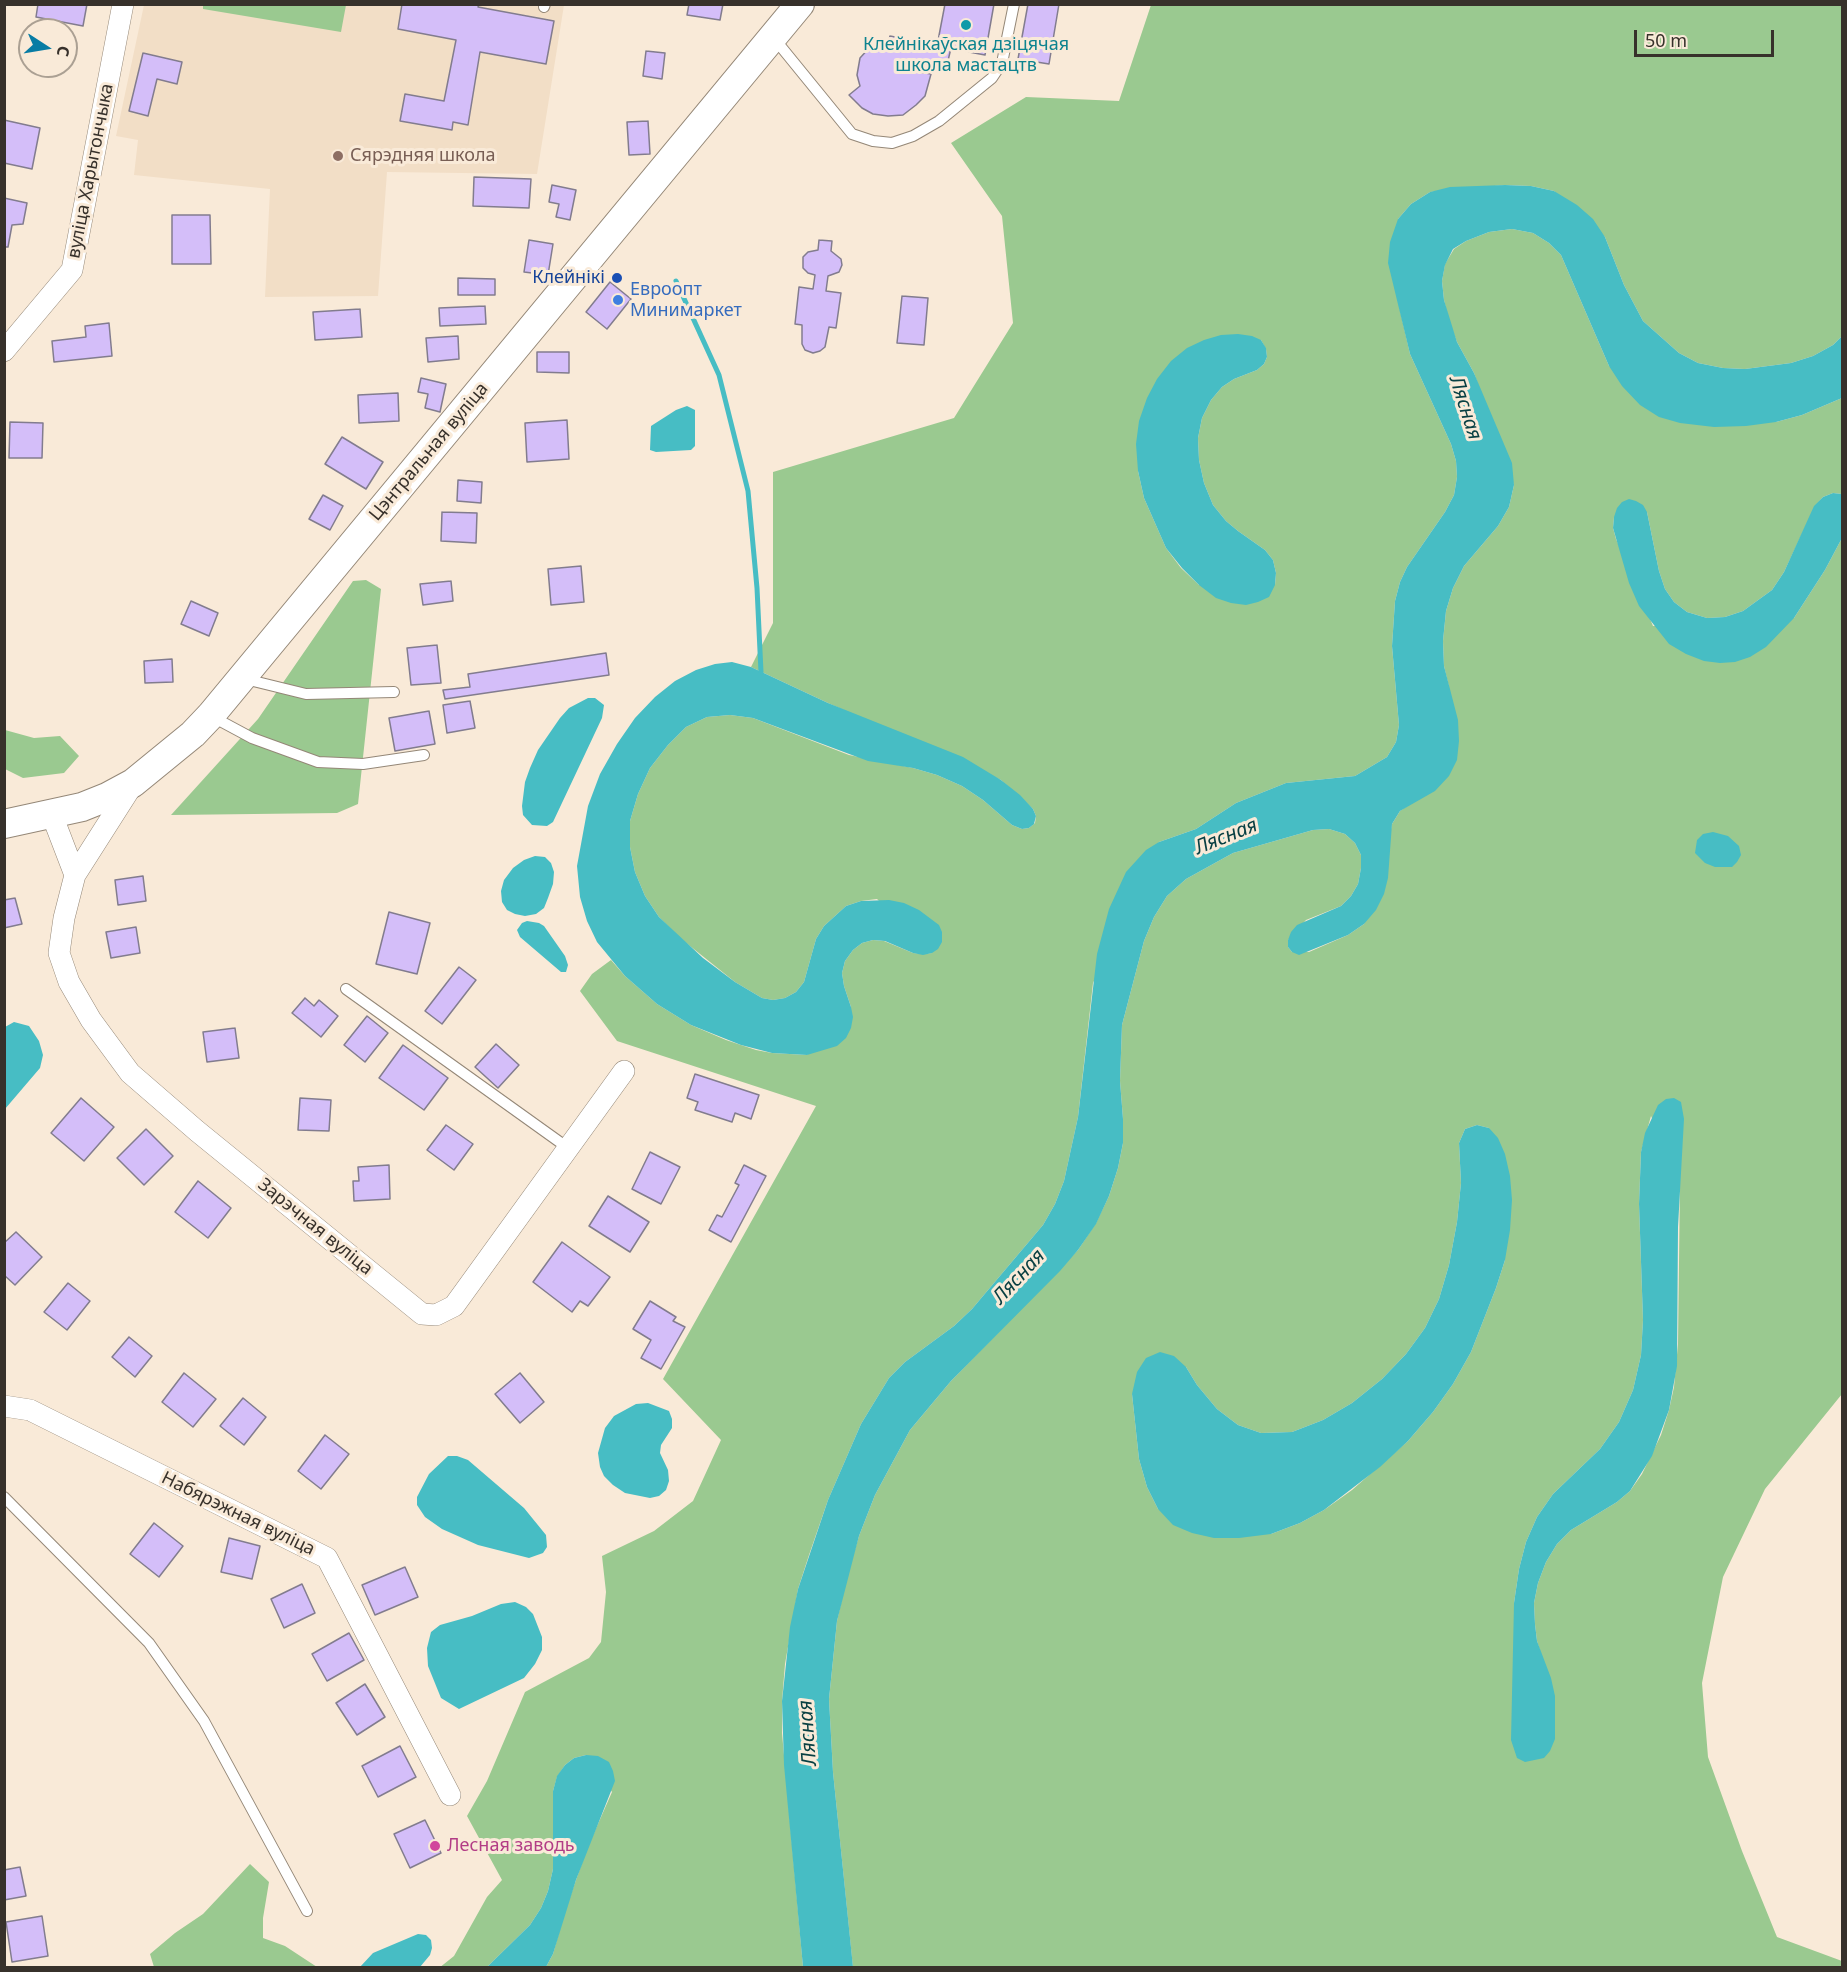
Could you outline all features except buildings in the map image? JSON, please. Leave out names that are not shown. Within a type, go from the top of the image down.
[{"type":"street","name":"вуліца Харытончыка","points":[[4,351],[72,270],[123,4]]},
{"type":"street","name":"Цэнтральная вуліца","points":[[4,824],[82,807],[134,783],[180,746],[211,716],[800,4]]},
{"type":"street","name":"Зарэчная вуліца","points":[[134,783],[75,875],[64,918],[60,953],[69,982],[91,1020],[130,1073],[197,1131],[422,1314],[436,1315],[454,1306],[624,1071]]},
{"type":"street","points":[[52,815],[75,875]]},
{"type":"street","name":"Набярэжная вуліца","points":[[4,1406],[30,1410],[327,1558],[450,1795]]},
{"type":"lane","points":[[773,37],[852,134],[873,141],[892,143],[913,136],[939,121],[992,78],[1002,63],[1014,4]]},
{"type":"lane","points":[[242,678],[306,694],[394,692]]},
{"type":"lane","points":[[211,716],[252,738],[318,762],[363,764],[424,754]]},
{"type":"lane","points":[[345,989],[568,1148]]},
{"type":"lane","points":[[4,1497],[150,1643],[204,1721],[307,1911]]},
{"type":"shaded area","name":"Сярэдняя школа","points":[[144,5],[564,5],[537,174],[387,172],[378,296],[265,297],[270,189],[134,175],[138,140],[116,136]]},
{"type":"green space","points":[[203,4],[346,5],[341,32],[203,9]]},
{"type":"green space","points":[[1151,5],[1842,5],[1842,336],[1833,345],[1813,356],[1791,363],[1745,369],[1698,363],[1679,353],[1643,321],[1624,285],[1605,237],[1554,191],[1531,186],[1505,185],[1430,192],[1411,204],[1398,219],[1399,306],[1410,354],[1451,444],[1456,461],[1457,477],[1454,495],[1407,567],[1395,601],[1392,646],[1399,725],[1396,742],[1387,757],[1355,776],[1286,783],[1236,803],[1196,829],[1159,842],[1093,983],[1078,1117],[1064,1181],[1055,1204],[1043,1225],[972,1309],[954,1326],[905,1362],[889,1378],[861,1424],[828,1500],[798,1589],[785,1664],[782,1733],[803,1967],[546,1967],[553,1954],[565,1911],[587,1849],[612,1792],[586,1755],[574,1758],[565,1765],[557,1777],[553,1791],[553,1869],[548,1891],[530,1925],[487,1967],[439,1968],[454,1956],[487,1897],[502,1880],[467,1816],[487,1781],[525,1692],[589,1658],[601,1642],[606,1592],[602,1556],[654,1531],[693,1501],[721,1440],[663,1379],[816,1106],[617,1041],[580,991],[592,974],[611,960],[625,976],[657,1004],[691,1025],[756,1050],[807,1055],[851,1007],[842,973],[845,961],[853,950],[862,943],[873,940],[884,941],[913,953],[932,953],[877,899],[861,901],[846,906],[824,926],[816,939],[804,982],[796,992],[785,998],[773,1000],[762,998],[735,982],[680,938],[659,917],[645,896],[635,872],[630,847],[630,821],[638,794],[650,768],[686,727],[707,717],[730,715],[753,718],[849,755],[937,775],[962,786],[983,800],[1012,825],[1022,829],[1029,828],[1035,823],[1036,816],[1033,809],[1001,780],[751,667],[773,623],[773,472],[954,418],[1013,323],[1002,216],[951,143],[1026,97],[1119,101]],"holes":[[[1261,340],[1267,357],[1264,364],[1257,370],[1234,379],[1222,387],[1211,400],[1202,418],[1198,438],[1199,460],[1204,483],[1213,505],[1226,521],[1265,550],[1273,560],[1276,573],[1275,585],[1199,585],[1181,568],[1166,548],[1144,498],[1138,471]]]},
{"type":"green space","points":[[1512,229],[1533,233],[1549,243],[1561,255],[1609,366],[1776,422],[1802,415],[1842,398],[1842,494],[1833,493],[1823,497],[1815,506],[1784,572],[1772,590],[1743,611],[1725,617],[1707,618],[1687,612],[1674,602],[1665,589],[1659,571],[1647,512],[1614,517],[1613,528],[1653,626],[1794,618],[1825,570],[1842,538],[1842,1394],[1765,1489],[1723,1577],[1702,1683],[1708,1757],[1742,1851],[1777,1937],[1842,1961],[1842,1967],[853,1968],[833,1772],[829,1699],[837,1621],[859,1536],[875,1495],[910,1430],[951,1381],[1078,1250],[1096,1223],[1109,1196],[1123,1143],[1120,1081],[1122,1025],[1144,941],[1154,917],[1167,896],[1186,879],[1233,853],[1313,830],[1329,829],[1345,834],[1355,843],[1361,855],[1358,884],[1341,906],[1306,920],[1288,940],[1288,947],[1292,952],[1309,952],[1348,935],[1364,924],[1392,824],[1400,811],[1413,802],[1449,687],[1444,666],[1443,641],[1446,611],[1453,588],[1464,566],[1498,526],[1509,507],[1514,485],[1474,373],[1457,342],[1449,321],[1442,281],[1445,264],[1454,249],[1466,241],[1489,232]],"holes":[[[1651,1116],[1680,1182],[1678,1344],[1674,1387],[1661,1435],[1642,1474],[1630,1491],[1617,1502],[1571,1530],[1557,1544],[1546,1562],[1538,1583],[1534,1603],[1535,1624],[1537,1641],[1554,1696],[1555,1739],[1514,1603],[1519,1569],[1526,1542],[1537,1517],[1553,1494],[1600,1449],[1619,1422],[1633,1390],[1641,1355],[1643,1320],[1639,1204],[1641,1152]],[[1477,1125],[1489,1128],[1505,1260],[1471,1352],[1453,1384],[1433,1412],[1408,1441],[1352,1490],[1324,1510],[1300,1523],[1271,1534],[1158,1509],[1147,1487],[1139,1459],[1132,1394],[1186,1367],[1197,1385],[1217,1409],[1238,1425],[1261,1433],[1292,1432],[1323,1420],[1352,1403],[1382,1379],[1406,1354],[1425,1328],[1439,1299],[1449,1265],[1457,1222],[1461,1183],[1459,1143],[1465,1129]]]},
{"type":"green space","points":[[366,580],[381,589],[358,804],[337,813],[171,815],[258,719],[353,581]]},
{"type":"green space","points":[[5,730],[34,738],[60,736],[79,756],[64,773],[23,778],[5,769]]},
{"type":"green space","points":[[250,1864],[269,1882],[263,1918],[263,1938],[285,1946],[317,1967],[154,1967],[150,1954],[203,1914]]},
{"type":"water","name":"Лясная","points":[[1531,186],[1554,191],[1577,205],[1593,219],[1605,237],[1624,285],[1643,321],[1679,353],[1698,363],[1745,369],[1791,363],[1813,356],[1833,345],[1842,336],[1842,398],[1802,415],[1776,422],[1746,426],[1714,427],[1680,423],[1659,417],[1640,405],[1622,386],[1609,366],[1561,255],[1549,243],[1533,233],[1512,229],[1489,232],[1453,249],[1445,265],[1442,281],[1444,300],[1457,342],[1474,373],[1512,463],[1514,485],[1509,507],[1498,526],[1464,566],[1453,588],[1446,611],[1443,641],[1444,666],[1458,720],[1457,760],[1449,776],[1435,791],[1400,811],[1392,824],[1388,878],[1384,894],[1376,910],[1364,924],[1348,935],[1299,955],[1288,947],[1291,932],[1297,925],[1341,906],[1358,884],[1361,855],[1355,843],[1345,834],[1329,829],[1313,830],[1233,853],[1186,879],[1167,896],[1154,917],[1144,941],[1122,1025],[1120,1081],[1123,1143],[1109,1196],[1096,1224],[1060,1271],[951,1381],[910,1430],[875,1495],[859,1536],[837,1621],[829,1699],[833,1772],[853,1967],[803,1967],[784,1765],[782,1701],[790,1627],[798,1589],[828,1500],[861,1424],[889,1378],[905,1362],[954,1326],[972,1309],[1043,1225],[1055,1204],[1064,1181],[1078,1117],[1097,954],[1109,909],[1126,872],[1146,850],[1159,842],[1196,829],[1236,803],[1286,783],[1355,776],[1387,757],[1396,742],[1399,725],[1392,646],[1395,601],[1407,567],[1454,495],[1457,477],[1456,461],[1451,444],[1410,354],[1388,263],[1390,242],[1398,219],[1411,204],[1430,192],[1450,187]]},
{"type":"water","points":[[1238,334],[1261,340],[1266,348],[1267,357],[1264,364],[1257,370],[1234,379],[1222,387],[1211,400],[1202,418],[1198,438],[1199,460],[1204,483],[1213,505],[1226,521],[1265,550],[1273,560],[1276,573],[1275,585],[1269,597],[1246,605],[1216,598],[1182,568],[1166,548],[1144,498],[1138,471],[1136,444],[1139,421],[1147,398],[1157,379],[1171,361],[1187,348],[1204,340],[1221,335]]},
{"type":"water","points":[[687,406],[695,410],[695,446],[691,450],[656,452],[650,450],[651,426],[676,410]]},
{"type":"water","points":[[1833,493],[1842,494],[1842,538],[1825,570],[1794,618],[1766,647],[1750,657],[1735,662],[1720,663],[1704,661],[1686,654],[1669,644],[1639,606],[1629,583],[1613,528],[1617,508],[1622,502],[1629,499],[1636,501],[1643,505],[1647,512],[1659,571],[1665,589],[1674,602],[1687,612],[1707,618],[1725,617],[1743,611],[1772,590],[1784,572],[1814,506],[1823,497]]},
{"type":"water","points":[[732,662],[751,667],[828,703],[963,757],[1001,780],[1020,795],[1033,809],[1036,816],[1034,824],[1022,829],[1012,825],[983,800],[962,786],[937,775],[913,768],[868,761],[753,718],[730,715],[707,717],[686,727],[668,745],[650,768],[638,794],[630,821],[630,847],[635,872],[645,896],[659,917],[703,958],[735,982],[762,998],[773,1000],[785,998],[796,992],[804,982],[816,939],[824,926],[846,906],[861,901],[889,900],[904,903],[919,910],[939,925],[942,942],[932,953],[923,955],[913,953],[885,941],[873,940],[862,943],[853,950],[845,961],[842,973],[853,1017],[851,1028],[846,1038],[837,1046],[807,1055],[772,1053],[741,1045],[691,1025],[657,1004],[625,976],[597,942],[587,921],[580,897],[577,866],[588,806],[600,774],[617,744],[635,718],[655,697],[675,681],[696,670]]},
{"type":"water","points":[[588,698],[595,698],[604,705],[602,718],[553,822],[547,826],[532,825],[523,815],[522,806],[525,782],[530,768],[538,750],[560,718],[569,708]]},
{"type":"water","points":[[1713,832],[1728,836],[1739,846],[1741,855],[1732,867],[1715,867],[1705,863],[1695,853],[1697,840],[1703,834]]},
{"type":"water","points":[[535,856],[545,857],[551,863],[554,872],[553,884],[544,908],[536,914],[525,916],[515,914],[507,910],[502,902],[501,891],[504,880],[513,868]]},
{"type":"water","points":[[527,921],[544,926],[565,956],[568,965],[566,972],[561,972],[520,937],[517,930],[522,923]]},
{"type":"water","points":[[14,1022],[29,1026],[39,1041],[43,1055],[40,1068],[5,1109],[5,1027]]},
{"type":"water","points":[[1674,1098],[1681,1102],[1684,1119],[1678,1227],[1677,1366],[1669,1410],[1652,1456],[1630,1491],[1617,1502],[1571,1530],[1557,1544],[1546,1562],[1534,1603],[1535,1624],[1537,1641],[1555,1696],[1555,1739],[1544,1758],[1525,1762],[1517,1758],[1511,1740],[1514,1603],[1519,1569],[1526,1542],[1537,1517],[1553,1494],[1600,1449],[1619,1422],[1633,1390],[1641,1355],[1643,1320],[1639,1204],[1641,1152],[1645,1133],[1658,1105],[1666,1099]]},
{"type":"water","points":[[1477,1125],[1489,1128],[1498,1138],[1505,1154],[1512,1200],[1510,1230],[1505,1260],[1471,1352],[1453,1384],[1433,1412],[1408,1441],[1380,1467],[1324,1510],[1300,1523],[1271,1534],[1239,1538],[1214,1538],[1192,1533],[1173,1525],[1158,1509],[1147,1487],[1139,1459],[1132,1394],[1137,1372],[1146,1358],[1160,1352],[1174,1356],[1186,1367],[1197,1385],[1217,1409],[1238,1425],[1261,1433],[1292,1432],[1323,1420],[1352,1403],[1382,1379],[1406,1354],[1425,1328],[1439,1299],[1449,1265],[1457,1222],[1461,1183],[1459,1143],[1465,1129]]},
{"type":"water","points":[[648,1403],[669,1411],[672,1419],[672,1428],[661,1445],[660,1453],[668,1470],[669,1481],[666,1490],[659,1496],[650,1498],[625,1493],[613,1485],[604,1476],[598,1453],[605,1428],[614,1416],[636,1404]]},
{"type":"water","points":[[448,1456],[468,1460],[524,1508],[546,1535],[547,1547],[543,1553],[529,1558],[478,1545],[442,1529],[425,1517],[417,1505],[417,1497],[429,1474]]},
{"type":"water","points":[[515,1602],[526,1607],[533,1614],[542,1637],[542,1650],[535,1664],[524,1678],[459,1709],[441,1698],[428,1666],[427,1648],[431,1632],[440,1625],[472,1616],[501,1604]]},
{"type":"water","points":[[586,1755],[598,1756],[609,1762],[615,1781],[576,1880],[553,1954],[546,1967],[487,1967],[530,1925],[541,1908],[553,1869],[553,1791],[557,1776],[574,1758]]},
{"type":"water","points":[[418,1934],[426,1935],[431,1940],[432,1948],[430,1955],[420,1967],[360,1967],[373,1953]]},
{"type":"waterway","points":[[676,281],[719,375],[748,491],[757,588],[761,672]]},
{"type":"place","name":"Клейнікаўская дзіцячая школа мастацтв","points":[[966,25]]},
{"type":"place","name":"Сярэдняя школа","points":[[338,156]]},
{"type":"place","name":"Клейнікі","points":[[617,278]]},
{"type":"place","name":"Евроопт Минимаркет","points":[[618,300]]},
{"type":"place","name":"Лесная заводь","points":[[435,1846]]}]
